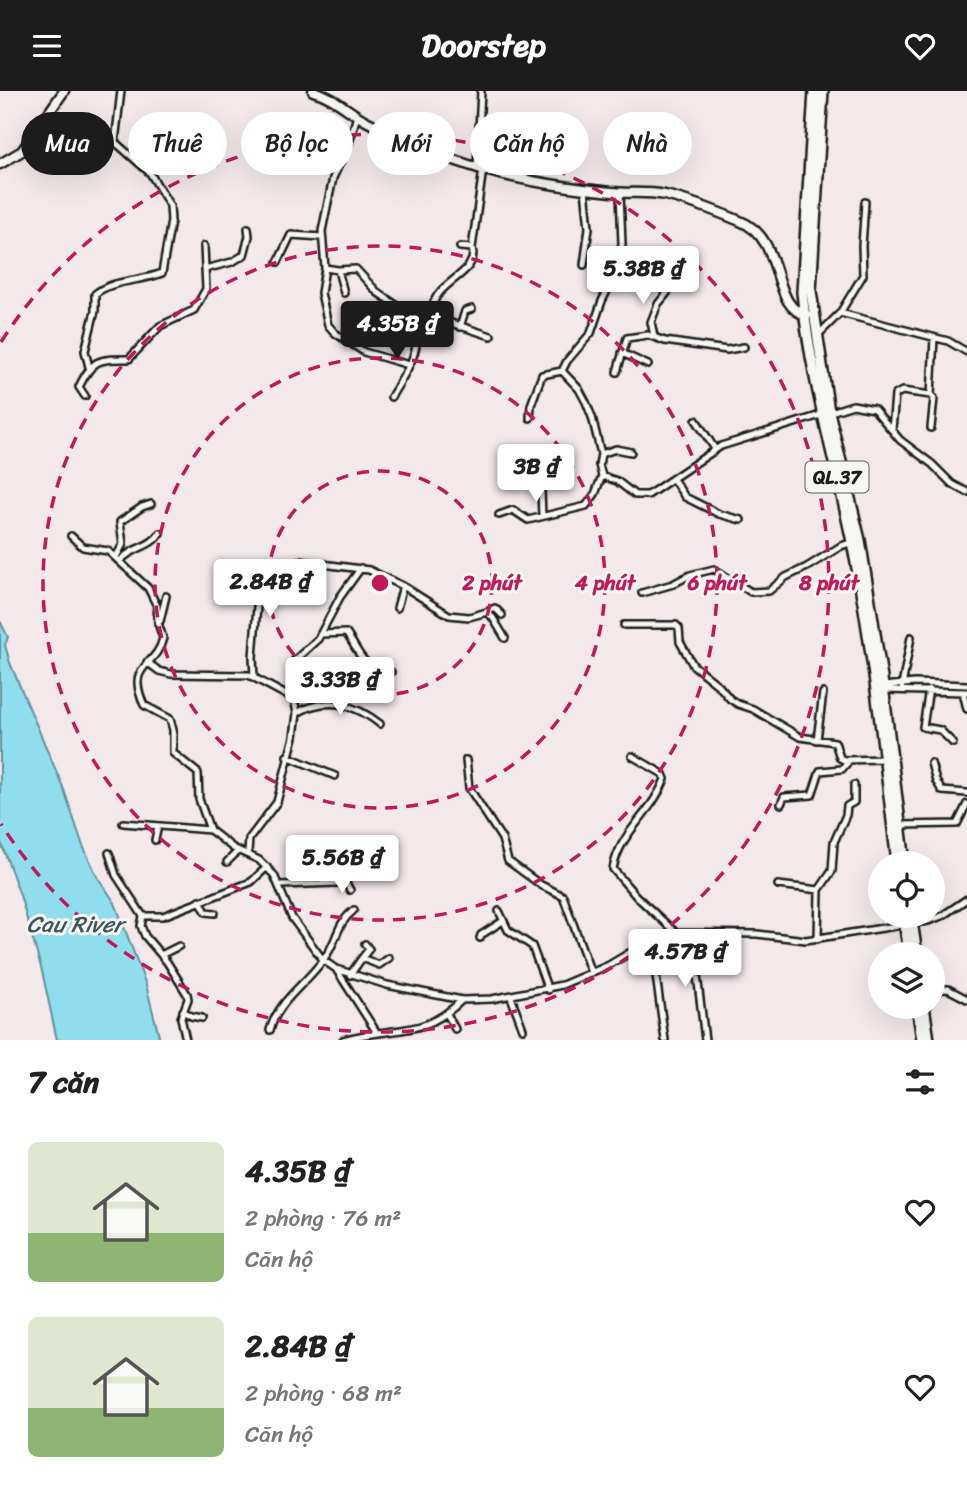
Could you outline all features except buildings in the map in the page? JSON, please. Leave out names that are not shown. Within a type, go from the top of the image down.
[{"type":"main road","points":[[0,164],[22,151],[64,91]]},
{"type":"main road","points":[[313,91],[337,100],[357,116],[405,141],[470,164]]},
{"type":"main road","name":"QL.37","points":[[814,91],[802,292],[817,336],[826,413]]},
{"type":"main road","name":"QL.37","points":[[823,91],[809,315],[826,413],[856,542],[880,688],[896,851]]},
{"type":"main road","points":[[515,175],[585,189],[620,193],[646,192],[677,198],[754,228],[769,248],[789,304],[809,315]]},
{"type":"main road","name":"QL.37","points":[[888,759],[903,851]]},
{"type":"main road","points":[[919,1019],[922,1040]]},
{"type":"main road","points":[[927,1019],[929,1040]]},
{"type":"street","points":[[89,367],[85,351],[95,311],[94,294],[108,285],[138,281],[162,272],[171,221],[170,206],[158,183],[115,142],[121,91]]},
{"type":"street","points":[[481,91],[481,112]]},
{"type":"street","points":[[357,116],[349,143],[333,177],[322,237],[325,268],[321,293],[331,330],[365,352],[409,365]]},
{"type":"street","points":[[479,175],[471,264],[445,285],[434,298],[432,307],[434,315],[439,319],[491,335]]},
{"type":"street","points":[[584,265],[589,228],[585,189]]},
{"type":"street","points":[[562,371],[591,333],[602,301],[613,281],[621,254],[620,193]]},
{"type":"street","points":[[817,336],[840,313],[863,275],[865,202]]},
{"type":"street","points":[[205,269],[232,262],[244,255],[248,229]]},
{"type":"street","points":[[278,262],[291,235],[322,237]]},
{"type":"street","points":[[85,396],[79,387],[89,367],[107,358],[129,359],[160,326],[194,310],[205,292],[204,246]]},
{"type":"street","points":[[460,247],[472,248]]},
{"type":"street","points":[[621,254],[652,259],[670,278],[667,293],[658,303],[651,321],[654,336]]},
{"type":"street","points":[[325,268],[356,269],[377,292],[414,321],[417,330],[416,345],[409,365],[391,397]]},
{"type":"street","points":[[338,270],[344,293]]},
{"type":"street","points":[[460,327],[465,311],[472,309]]},
{"type":"street","points":[[840,313],[951,342],[967,352]]},
{"type":"street","points":[[617,372],[627,338],[654,336],[665,341],[715,349],[744,347]]},
{"type":"street","points":[[931,395],[933,338]]},
{"type":"street","points":[[622,353],[648,365]]},
{"type":"street","points":[[530,418],[531,405],[542,375],[562,371]]},
{"type":"street","points":[[499,516],[513,510],[525,520],[586,506],[602,475],[599,465],[601,454],[592,417],[579,389],[562,371]]},
{"type":"street","points":[[892,430],[897,392],[931,395],[935,399],[932,428]]},
{"type":"street","points":[[602,475],[617,481],[629,493],[648,495],[715,449],[853,405],[868,407],[878,412],[900,440],[932,464],[952,484],[967,492]]},
{"type":"street","points":[[696,420],[715,449]]},
{"type":"street","points":[[601,454],[616,449],[631,452]]},
{"type":"street","points":[[673,479],[685,497],[719,514],[741,520]]},
{"type":"street","points":[[541,491],[542,516]]},
{"type":"street","points":[[118,559],[123,544],[120,522],[151,504]]},
{"type":"street","points":[[118,559],[153,542],[160,533]]},
{"type":"street","points":[[71,537],[83,547],[104,549],[118,559],[152,594],[163,633],[158,651],[147,662],[138,678],[142,700],[146,708],[170,719],[173,753],[198,773],[199,800],[210,830]]},
{"type":"street","points":[[642,593],[714,569],[751,592],[769,591],[786,577],[841,546],[856,542]]},
{"type":"street","points":[[299,561],[361,568],[403,586],[449,615],[469,617],[495,608],[502,615]]},
{"type":"street","points":[[254,677],[257,606],[268,563]]},
{"type":"street","points":[[248,853],[249,839],[276,802],[293,737],[297,713],[291,685],[292,666],[321,634],[340,597],[361,568]]},
{"type":"street","points":[[397,608],[403,586]]},
{"type":"street","points":[[158,623],[166,596]]},
{"type":"street","points":[[487,612],[505,638]]},
{"type":"street","points":[[624,625],[676,625],[679,628],[680,642],[693,666],[719,686],[730,699],[754,709],[800,737],[835,742],[840,758],[848,762],[888,759]]},
{"type":"street","points":[[321,634],[346,633],[363,661],[391,672]]},
{"type":"street","points":[[903,685],[911,637]]},
{"type":"street","points":[[147,662],[159,671],[171,674],[249,675],[295,698]]},
{"type":"street","points":[[880,688],[903,685],[967,685]]},
{"type":"street","points":[[903,685],[965,692],[967,709]]},
{"type":"street","points":[[929,689],[923,727],[940,730],[953,743]]},
{"type":"street","points":[[817,740],[823,693]]},
{"type":"street","points":[[297,713],[316,705],[334,703],[355,708],[380,725]]},
{"type":"street","points":[[287,756],[335,776]]},
{"type":"street","points":[[632,756],[663,774],[665,779],[654,801],[624,838],[613,869],[636,896],[676,933]]},
{"type":"street","points":[[466,760],[469,788],[502,839],[508,861],[541,885],[563,896],[591,973]]},
{"type":"street","points":[[781,804],[784,797],[812,795],[820,771],[842,769],[848,762]]},
{"type":"street","points":[[931,763],[942,791],[967,793]]},
{"type":"street","points":[[818,939],[819,890],[832,871],[834,842],[846,815],[847,806],[854,802],[854,786]]},
{"type":"street","points":[[900,825],[957,824],[967,804]]},
{"type":"street","points":[[123,823],[210,830],[238,851],[248,853],[267,867],[280,885],[292,918],[323,960],[335,969],[387,985],[463,1000],[511,997],[548,989],[591,973],[651,940],[676,933],[757,934],[792,940],[818,939],[870,928]]},
{"type":"street","points":[[155,840],[159,826]]},
{"type":"street","points":[[227,862],[238,851]]},
{"type":"street","points":[[280,885],[331,885],[349,873],[373,863],[386,851]]},
{"type":"street","points":[[108,853],[116,875],[143,916],[141,926],[145,936],[187,994],[181,1024],[186,1040]]},
{"type":"street","points":[[143,916],[163,916],[251,882],[267,867]]},
{"type":"street","points":[[343,879],[350,890]]},
{"type":"street","points":[[778,885],[819,890]]},
{"type":"street","points":[[945,914],[967,899]]},
{"type":"street","points":[[200,900],[206,912],[215,913]]},
{"type":"street","points":[[270,1030],[282,1005],[323,960],[333,945],[338,927],[355,910]]},
{"type":"street","points":[[499,911],[513,935],[530,943],[548,989]]},
{"type":"street","points":[[480,938],[503,921]]},
{"type":"street","points":[[692,934],[705,1040]]},
{"type":"street","points":[[651,940],[665,1040]]},
{"type":"street","points":[[350,975],[369,949],[365,944]]},
{"type":"street","points":[[161,955],[179,947]]},
{"type":"street","points":[[362,958],[379,965],[389,958]]},
{"type":"street","points":[[335,969],[377,1033]]},
{"type":"street","points":[[945,989],[967,999]]},
{"type":"street","points":[[511,997],[523,1029]]},
{"type":"street","points":[[343,1040],[377,1033],[402,1037],[431,1025],[463,1000]]},
{"type":"street","points":[[183,1011],[202,1018]]},
{"type":"street","points":[[447,1014],[455,1029]]},
{"type":"water","name":"Cau River","points":[[0,621],[8,637],[5,645],[10,663],[63,787],[83,846],[97,876],[115,903],[146,985],[160,1040],[57,1040],[42,971],[20,895],[0,840]]}]
